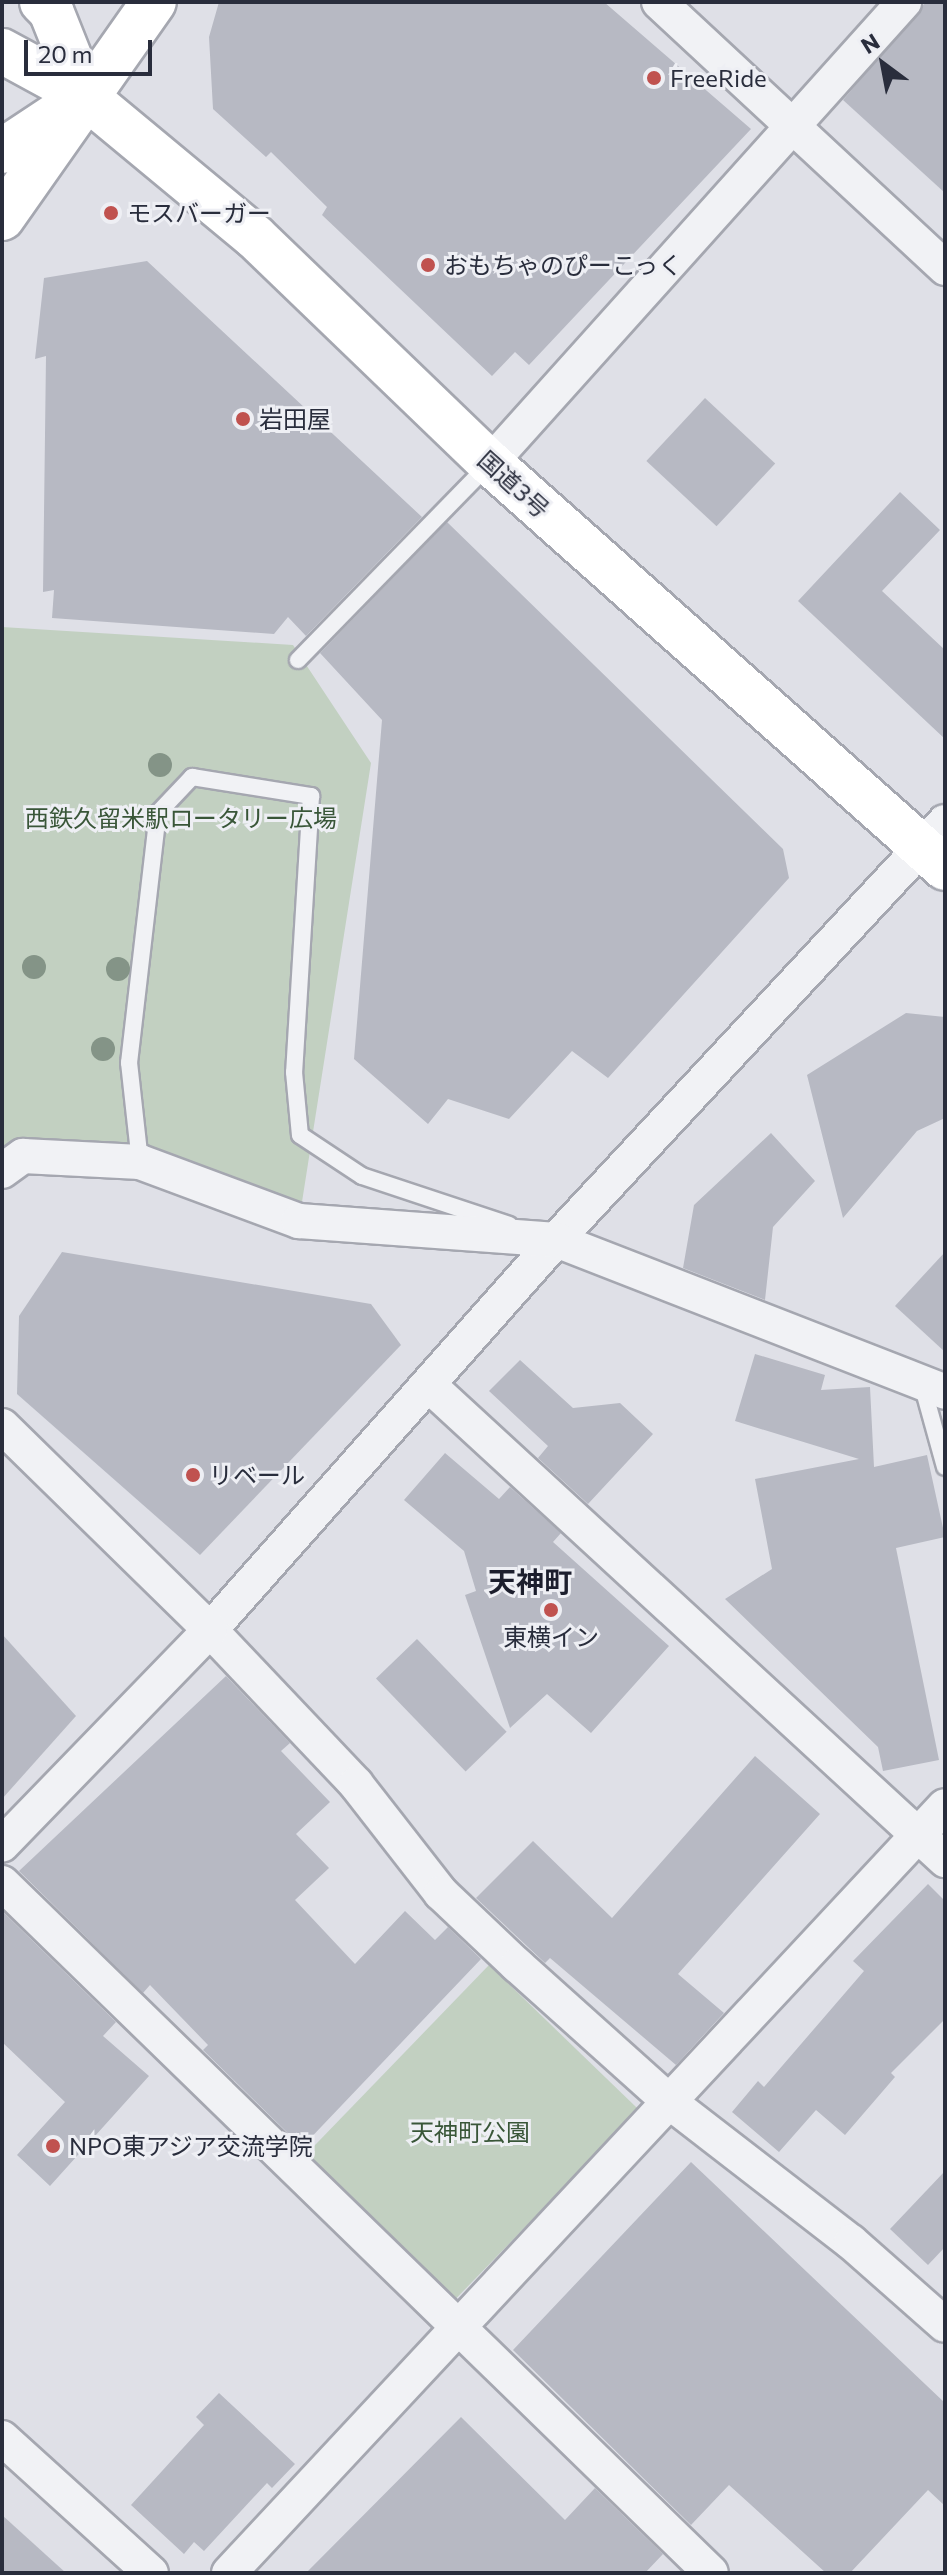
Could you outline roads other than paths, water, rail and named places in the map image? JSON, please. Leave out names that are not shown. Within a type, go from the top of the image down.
[{"type":"highway","name":"国道3号","points":[[42,2],[51,11],[85,96]]},
{"type":"highway","points":[[2,218],[154,2]]},
{"type":"highway","name":"国道3号","points":[[2,51],[85,96],[255,237],[490,463],[938,846]]},
{"type":"highway","points":[[2,151],[85,96]]},
{"type":"street","points":[[659,2],[945,268]]},
{"type":"street","points":[[490,463],[904,2]]},
{"type":"street","points":[[2,1845],[210,1630],[431,1387],[556,1240],[938,846]]},
{"type":"street","points":[[2,1171],[23,1156],[140,1162],[299,1221],[556,1240],[933,1387]]},
{"type":"street","points":[[431,1387],[945,1860]]},
{"type":"street","points":[[2,1426],[210,1630],[356,1784],[441,1893],[671,2103],[851,2242],[945,2325]]},
{"type":"street","points":[[229,2573],[463,2329],[945,1806]]},
{"type":"street","points":[[2,1883],[711,2573]]},
{"type":"street","points":[[2,2438],[151,2573]]},
{"type":"lane","points":[[298,660],[490,463]]},
{"type":"lane","points":[[140,1162],[129,1063],[158,813],[192,777],[311,796],[294,1072],[300,1135],[362,1176],[556,1240]]},
{"type":"lane","points":[[933,1387],[945,1467]]},
{"type":"place","name":"FreeRide","points":[[654,78]]},
{"type":"place","name":"モスバーガー","points":[[111,213]]},
{"type":"place","name":"おもちゃのぴーこっく","points":[[428,265]]},
{"type":"place","name":"岩田屋","points":[[243,419]]},
{"type":"place","name":"リベール","points":[[193,1475]]},
{"type":"place","name":"東横イン","points":[[551,1610]]},
{"type":"place","name":"NPO東アジア交流学院","points":[[53,2146]]},
{"type":"district","name":"天神町","points":[[530,1581]]},
{"type":"park label","name":"西鉄久留米駅ロータリー広場","points":[[181,818]]},
{"type":"park label","name":"天神町公園","points":[[470,2132]]}]
